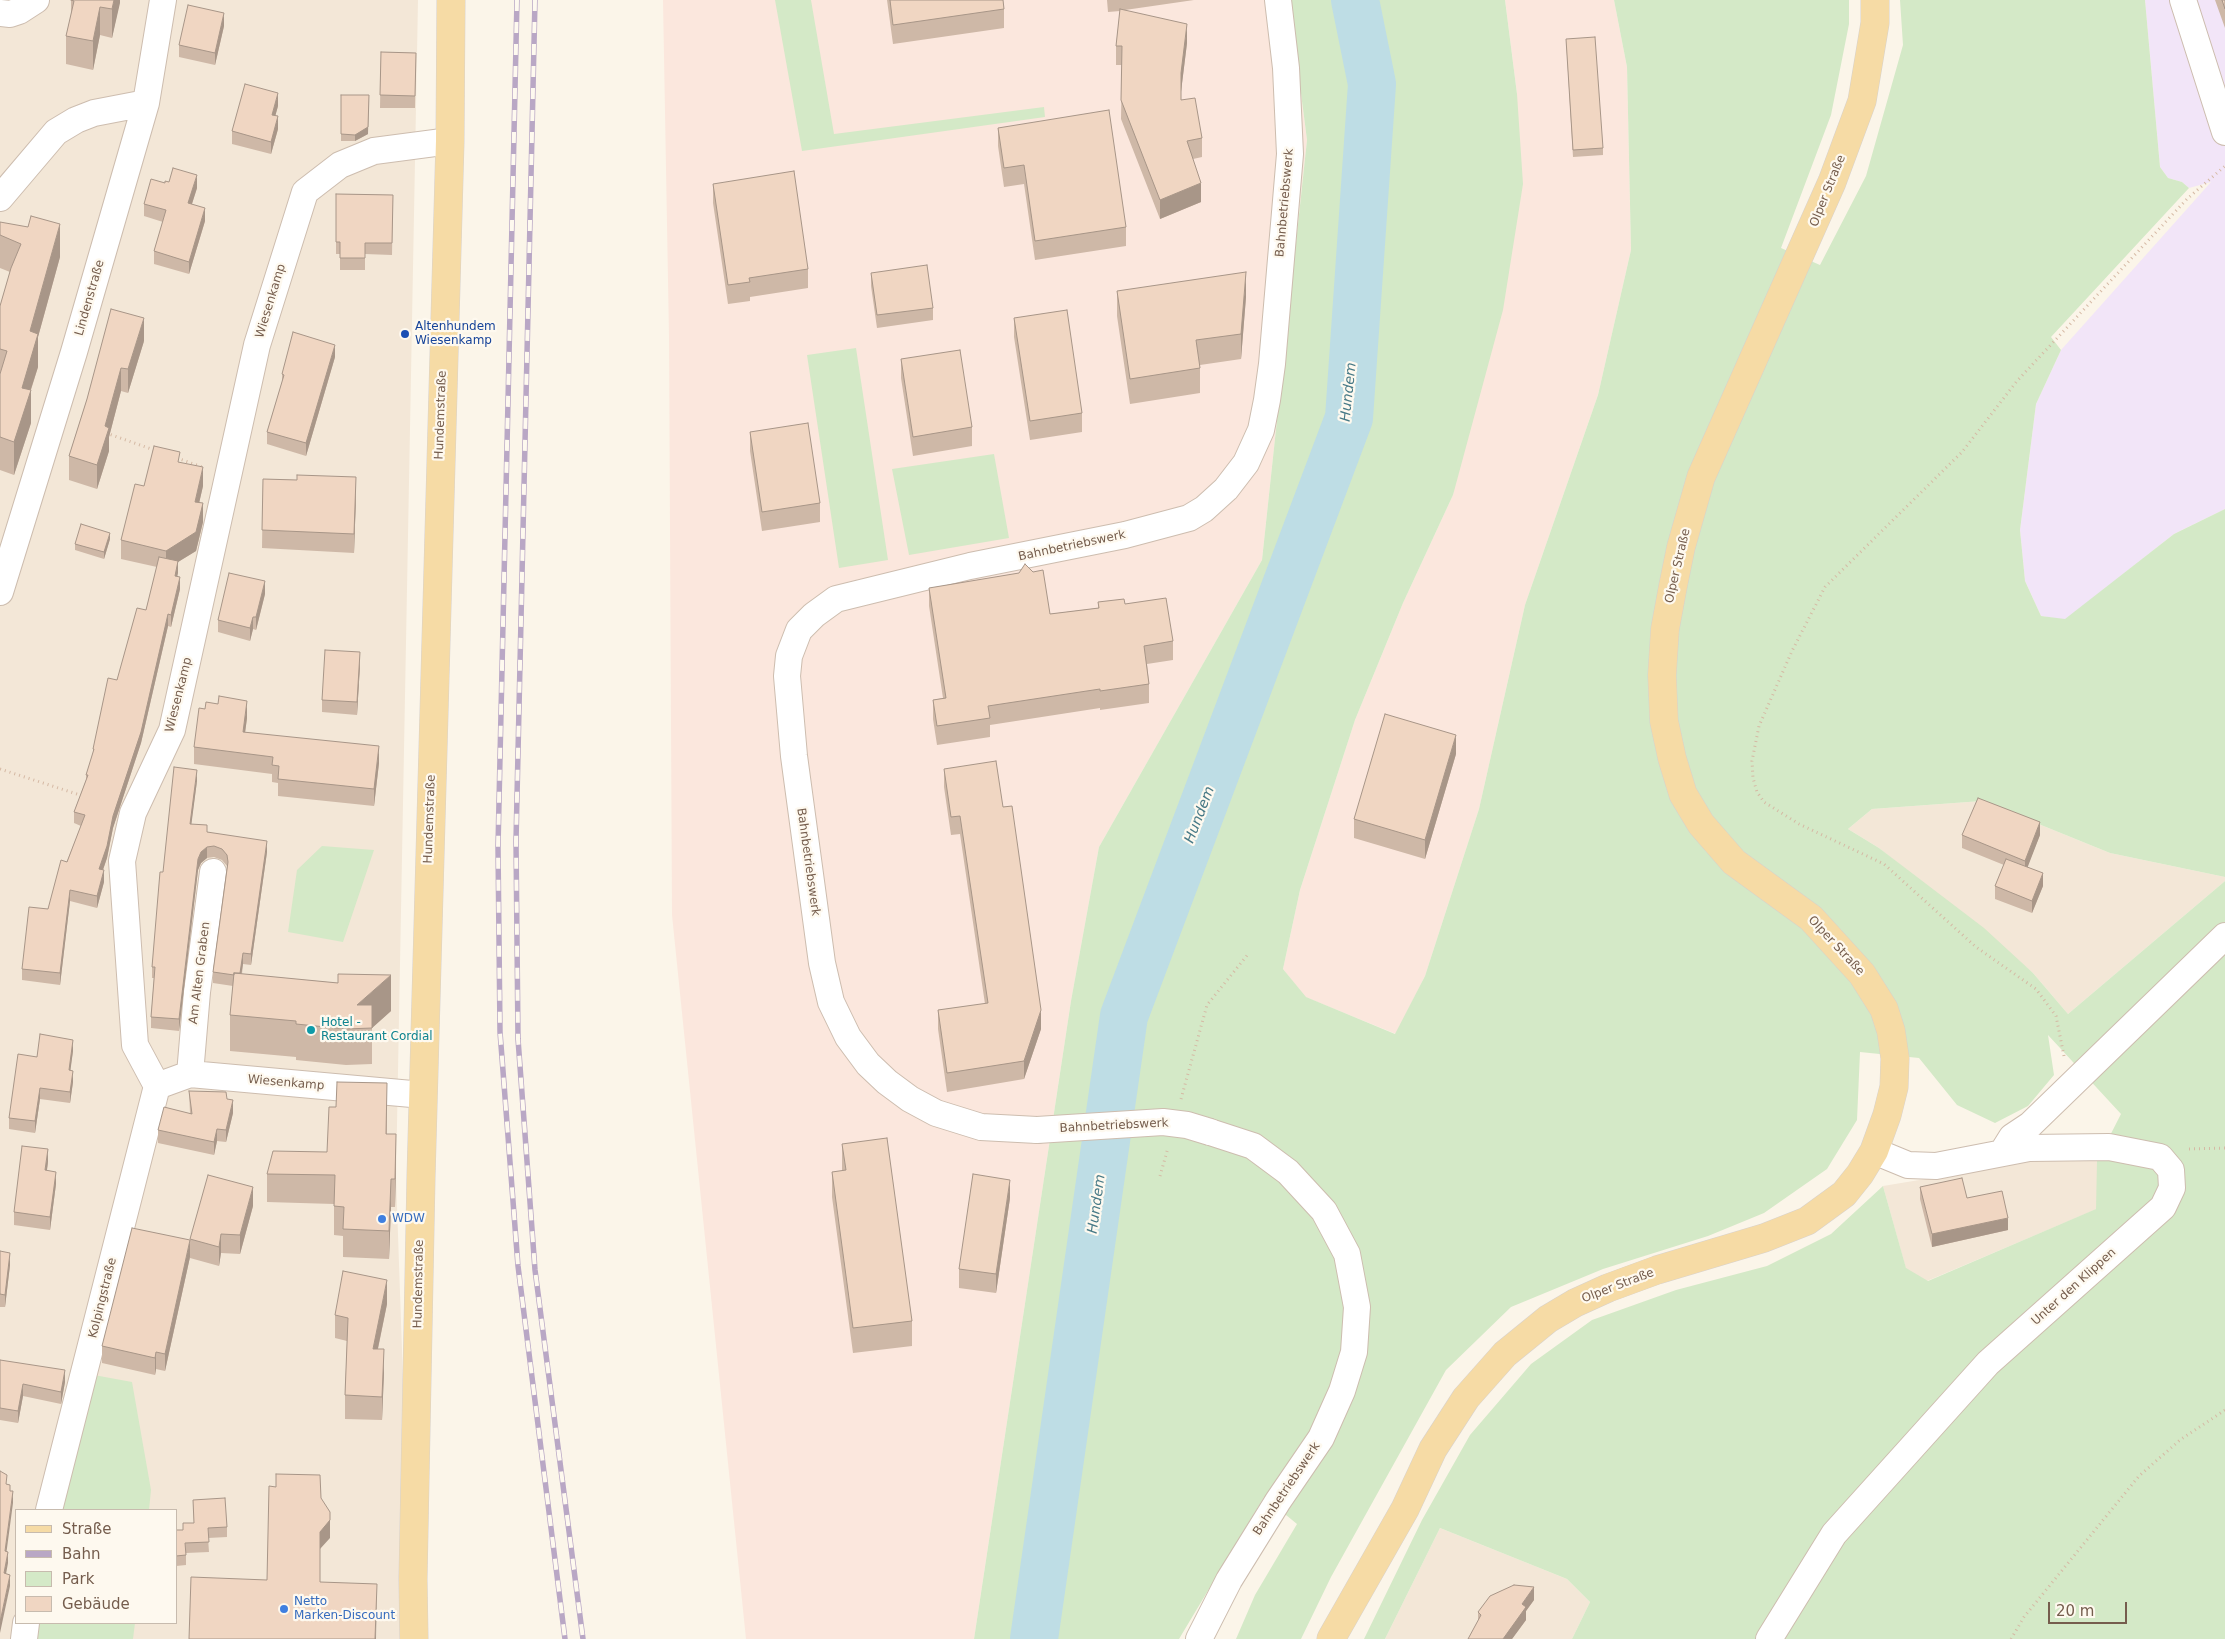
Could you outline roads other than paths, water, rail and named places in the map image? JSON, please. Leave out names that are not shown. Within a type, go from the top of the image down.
[{"type":"main road","name":"Hundemstraße","points":[[414,1639],[413,1580],[423,1096],[450,141],[451,0]]},
{"type":"main road","name":"Olper Straße","points":[[1331,1639],[1405,1509],[1433,1449],[1466,1398],[1505,1354],[1548,1319],[1575,1303],[1608,1288],[1657,1270],[1764,1238],[1808,1221],[1844,1194],[1860,1174],[1874,1151],[1888,1114],[1894,1087],[1895,1058],[1891,1031],[1884,1009],[1862,974],[1811,918],[1734,862],[1701,824],[1683,794],[1672,758],[1664,721],[1662,675],[1666,629],[1673,586],[1681,547],[1701,477],[1832,182],[1846,146],[1862,101],[1875,23],[1875,0]]},
{"type":"street","points":[[0,13],[10,14],[19,11],[36,0]]},
{"type":"street","name":"Lindenstraße","points":[[0,592],[74,352],[146,103],[163,0]]},
{"type":"street","name":"Bahnbetriebswerk","points":[[1199,1639],[1229,1580],[1278,1502],[1322,1438],[1342,1391],[1354,1352],[1357,1307],[1346,1254],[1324,1211],[1288,1172],[1253,1146],[1187,1125],[1163,1122],[1037,1130],[981,1127],[936,1113],[910,1099],[887,1082],[868,1064],[848,1037],[831,1002],[822,963],[794,756],[787,676],[789,656],[799,630],[814,615],[836,599],[970,566],[1125,535],[1189,518],[1226,489],[1246,463],[1261,430],[1267,400],[1272,364],[1290,154],[1286,68],[1278,0]]},
{"type":"street","points":[[2183,0],[2225,132]]},
{"type":"street","points":[[0,198],[56,132],[76,120],[94,113],[146,103]]},
{"type":"street","name":"Wiesenkamp","points":[[423,1096],[190,1074],[157,1086],[135,1045],[122,862],[133,813],[172,730],[258,345],[305,192],[340,165],[374,151],[450,141]]},
{"type":"street","name":"Am Alten Graben","points":[[190,1074],[196,992],[213,872]]},
{"type":"street","points":[[2002,1153],[2012,1137],[2030,1125],[2225,936]]},
{"type":"street","name":"Kolpingstraße","points":[[49,1509],[157,1086]]},
{"type":"street","name":"Unter den Klippen","points":[[1769,1639],[1840,1527],[1988,1363],[2163,1207],[2172,1188],[2171,1170],[2160,1157],[2109,1147],[2029,1148],[1936,1166],[1908,1165],[1874,1151]]},
{"type":"street","points":[[24,1639],[26,1624]]},
{"type":"waterway","name":"Hundem","points":[[1034,1639],[1124,1016],[1349,418],[1372,84],[1355,0]]},
{"type":"railway","points":[[517,0],[498,847],[500,1032],[518,1266],[565,1639]]},
{"type":"railway","points":[[535,0],[516,841],[518,1039],[535,1270],[583,1639]]},
{"type":"place","name":"Altenhundem Wiesenkamp","points":[[405,334]]},
{"type":"place","name":"Hotel - Restaurant Cordial","points":[[311,1030]]},
{"type":"place","name":"WDW","points":[[382,1219]]},
{"type":"place","name":"Netto Marken-Discount","points":[[284,1609]]}]
